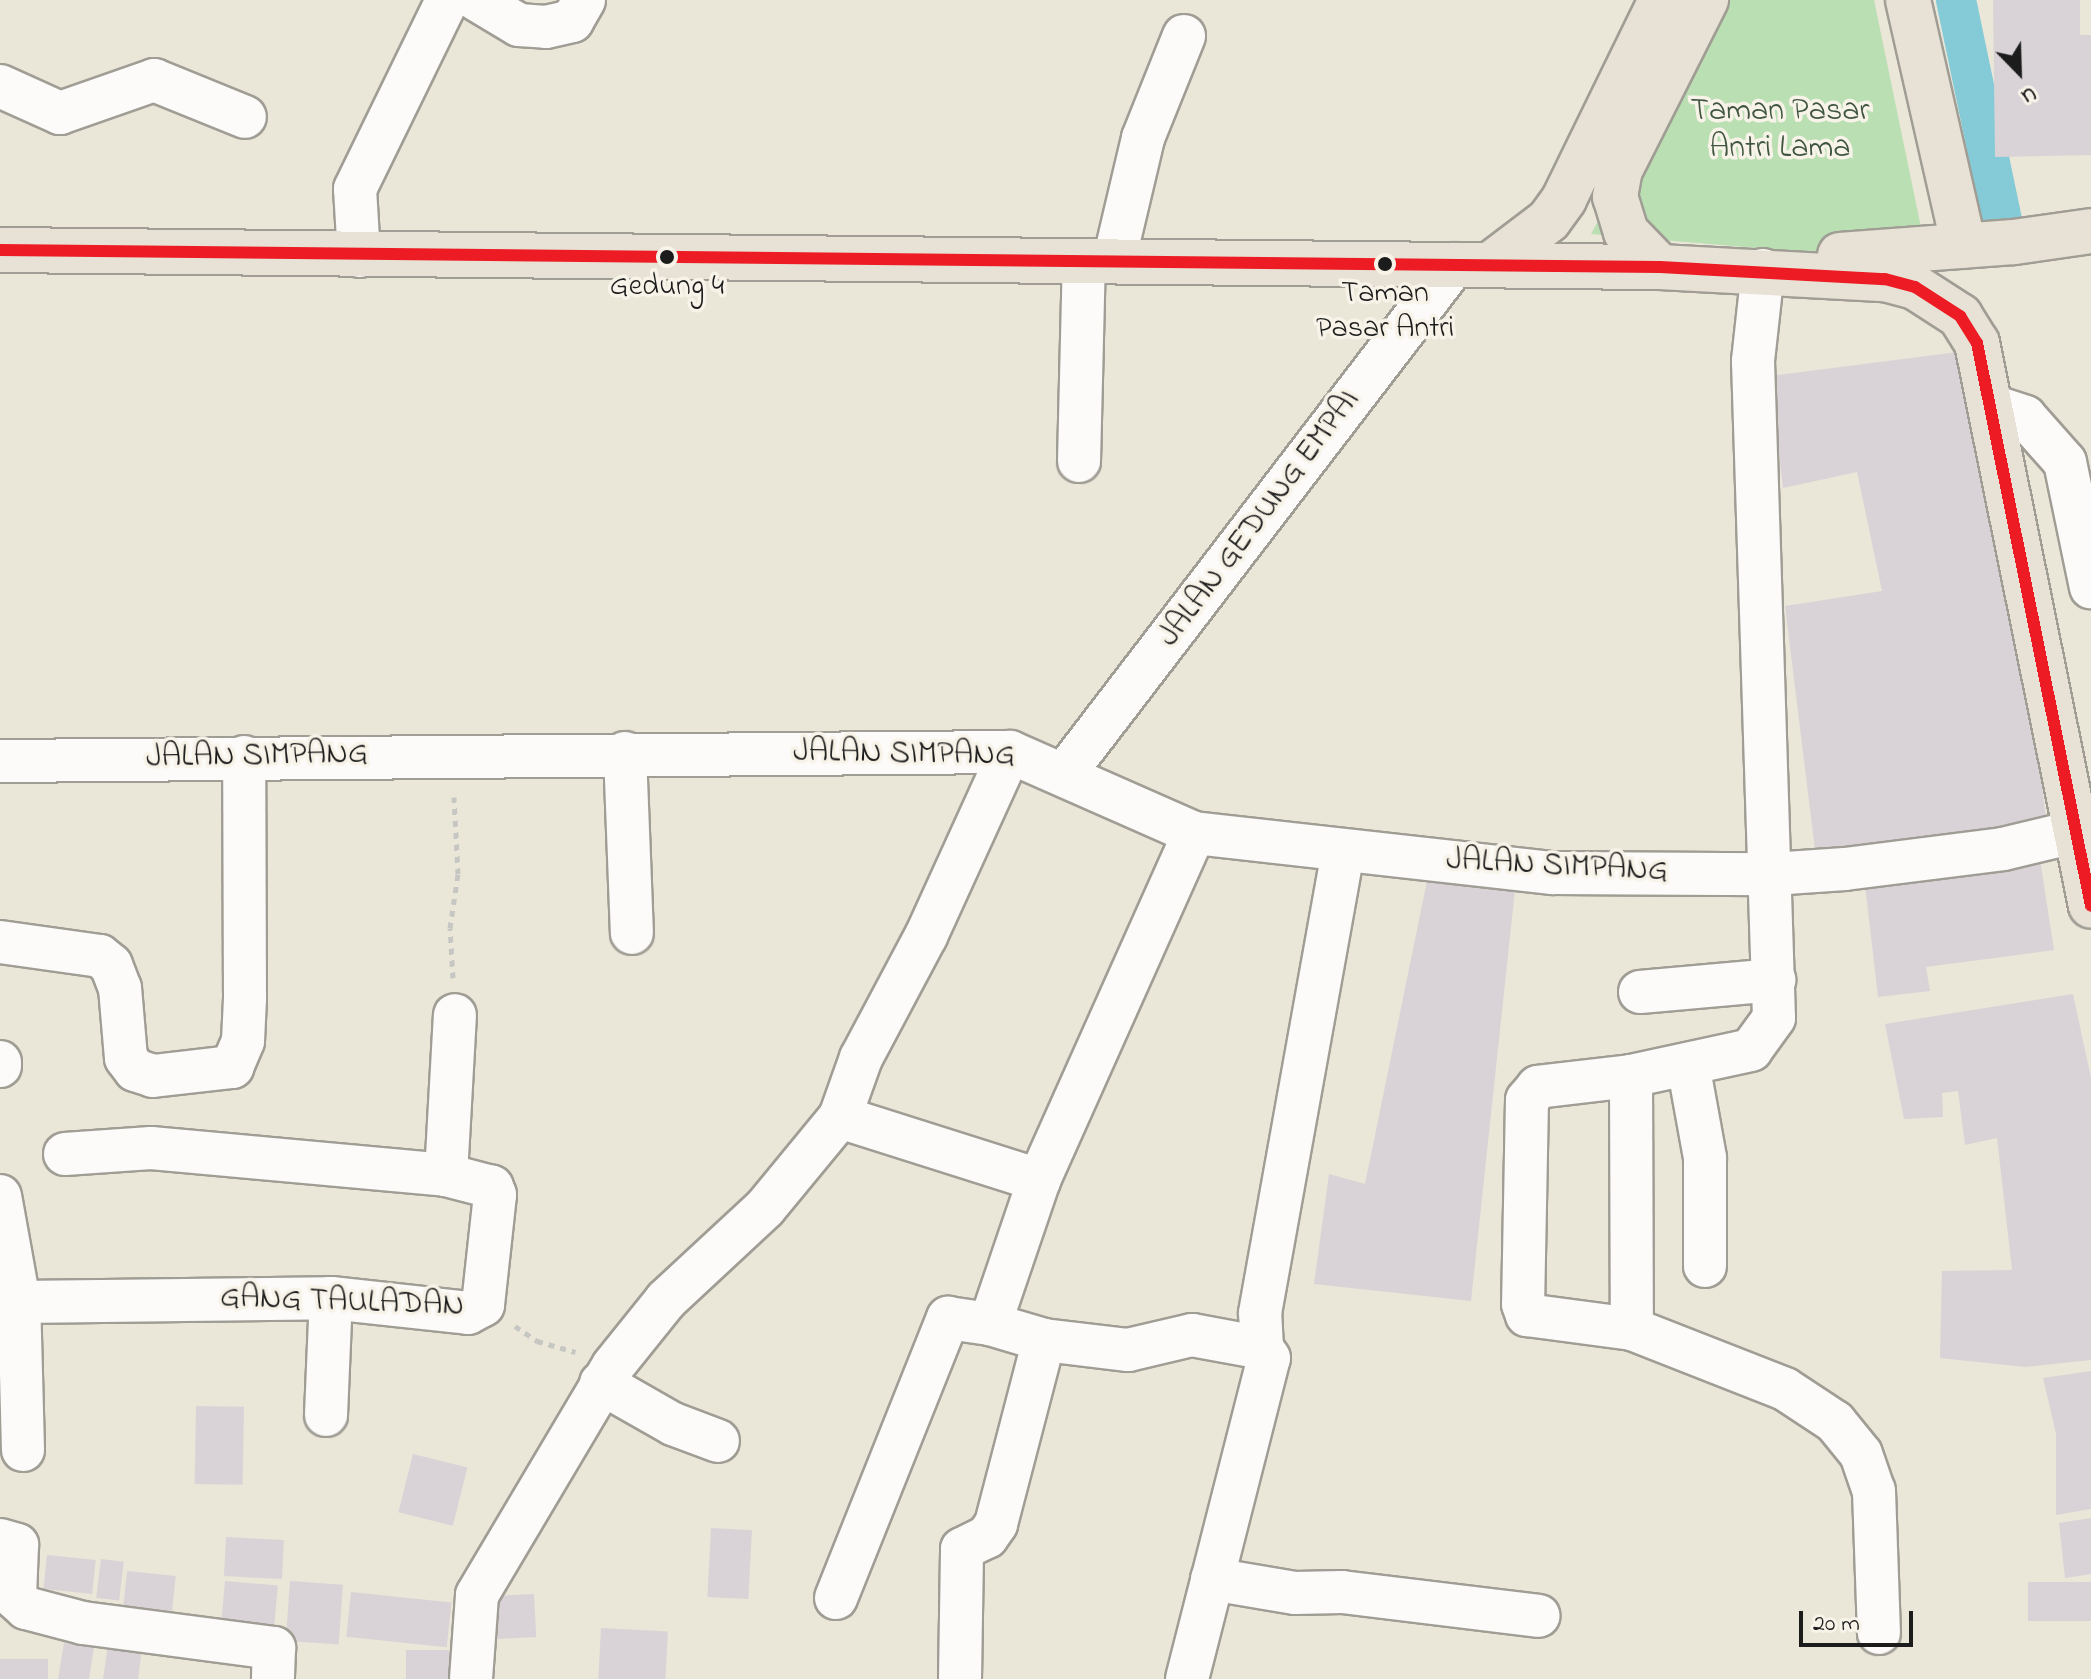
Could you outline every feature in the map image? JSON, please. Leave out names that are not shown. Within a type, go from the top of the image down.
[{"type":"main road","points":[[1472,264],[1549,220],[1564,199],[1661,0]]},
{"type":"main road","points":[[1660,267],[1626,232],[1615,197],[1620,170],[1706,0]]},
{"type":"main road","points":[[1908,0],[1964,246]]},
{"type":"main road","points":[[1763,270],[1840,255],[1964,246],[2091,231]]},
{"type":"main road","points":[[0,250],[359,256],[1472,264],[1763,270],[1885,279],[1937,298],[1960,316],[1977,343],[2091,906]]},
{"type":"street","points":[[359,256],[355,189],[447,0]]},
{"type":"street","points":[[477,0],[519,25],[546,27],[572,21],[584,0]]},
{"type":"street","points":[[1079,461],[1099,262],[1143,138],[1184,36]]},
{"type":"street","points":[[0,86],[60,113],[154,80],[245,117]]},
{"type":"street","name":"JALAN GEDUNG EMPAI","points":[[1065,773],[1472,264]]},
{"type":"street","points":[[1763,270],[1753,361],[1772,874],[1774,1018],[1764,1038],[1751,1050],[1631,1076],[1538,1087],[1527,1100],[1523,1304],[1527,1315],[1632,1329],[1785,1389],[1835,1422],[1869,1469],[1874,1491],[1879,1633]]},
{"type":"street","points":[[1989,405],[2025,417],[2065,462],[2091,587]]},
{"type":"street","points":[[471,1679],[477,1595],[607,1374],[666,1300],[765,1208],[840,1117],[861,1058],[951,884],[1010,752]]},
{"type":"street","name":"JALAN SIMPANG","points":[[0,761],[452,754],[1010,752],[1065,773],[1114,801],[1194,833],[1343,853],[1553,873],[1772,874],[1927,861],[2074,832]]},
{"type":"street","points":[[625,753],[632,933]]},
{"type":"street","points":[[0,942],[100,956],[111,965],[120,988],[126,1058],[135,1070],[153,1076],[232,1067],[243,1041],[245,999],[244,757]]},
{"type":"street","points":[[990,1324],[1039,1180],[1194,833]]},
{"type":"street","points":[[1187,1679],[1269,1358],[1262,1348],[1260,1313],[1343,853]]},
{"type":"street","points":[[1640,992],[1774,980]]},
{"type":"street","points":[[446,1175],[455,1015]]},
{"type":"street","points":[[1688,1064],[1705,1158],[1705,1266]]},
{"type":"street","points":[[1631,1076],[1632,1329]]},
{"type":"street","points":[[840,1117],[1039,1180]]},
{"type":"street","points":[[65,1154],[151,1148],[446,1175],[492,1187],[495,1195],[483,1305]]},
{"type":"street","points":[[0,1196],[19,1302],[23,1450]]},
{"type":"street","points":[[326,1415],[331,1298]]},
{"type":"street","name":"GANG TAULADAN","points":[[19,1302],[331,1298],[468,1313],[483,1305]]},
{"type":"street","points":[[836,1598],[948,1318],[990,1324],[1044,1340],[1128,1350],[1192,1335],[1262,1348]]},
{"type":"street","points":[[960,1679],[962,1549],[987,1537],[996,1524],[1044,1340]]},
{"type":"street","points":[[607,1374],[673,1424],[718,1441]]},
{"type":"street","points":[[0,1540],[17,1545],[15,1598],[26,1608],[274,1664]]},
{"type":"street","points":[[1212,1579],[1295,1593],[1342,1592],[1539,1616]]},
{"type":"path","points":[[452,754],[458,874],[450,928],[455,1015]]},
{"type":"path","points":[[483,1305],[537,1341],[607,1374]]},
{"type":"green space","name":"Taman Pasar Antri Lama","points":[[1715,0],[1874,0],[1924,242],[1840,255],[1591,234]]},
{"type":"building","points":[[1993,0],[2080,0],[2080,35],[2091,35],[2091,155],[1995,157]]},
{"type":"building","points":[[1958,352],[2037,745],[2047,827],[1816,858],[1785,606],[1882,591],[1857,472],[1783,488],[1770,376]]},
{"type":"building","points":[[2039,853],[2054,950],[1926,967],[1930,991],[1878,997],[1864,876]]},
{"type":"building","points":[[1427,881],[1515,890],[1471,1301],[1314,1284],[1329,1174],[1365,1184]]},
{"type":"building","points":[[2073,994],[2091,1078],[2091,1360],[2025,1367],[1940,1358],[1942,1271],[2012,1270],[1997,1138],[1965,1145],[1958,1091],[1942,1093],[1943,1117],[1904,1119],[1885,1024]]},
{"type":"building","points":[[2091,1371],[2091,1509],[2056,1515],[2056,1434],[2043,1378]]},
{"type":"building","points":[[196,1406],[244,1407],[243,1485],[195,1484]]},
{"type":"building","points":[[413,1454],[467,1468],[453,1526],[398,1512]]},
{"type":"building","points":[[2091,1518],[2091,1574],[2065,1578],[2059,1523]]},
{"type":"building","points":[[711,1528],[752,1530],[748,1599],[707,1597]]},
{"type":"building","points":[[226,1537],[284,1540],[282,1579],[224,1576]]},
{"type":"building","points":[[47,1555],[96,1560],[92,1594],[43,1589]]},
{"type":"building","points":[[101,1559],[124,1562],[119,1601],[96,1598]]},
{"type":"building","points":[[127,1571],[176,1576],[172,1611],[123,1606]]},
{"type":"building","points":[[225,1581],[278,1586],[274,1631],[221,1627]]},
{"type":"building","points":[[290,1581],[343,1585],[339,1645],[286,1641]]},
{"type":"building","points":[[2028,1582],[2091,1582],[2091,1621],[2028,1621]]},
{"type":"building","points":[[351,1592],[451,1603],[447,1647],[346,1637]]},
{"type":"building","points":[[534,1594],[536,1637],[497,1639],[495,1596]]},
{"type":"building","points":[[601,1628],[668,1632],[665,1679],[598,1679]]},
{"type":"building","points":[[64,1643],[94,1647],[89,1679],[58,1679]]},
{"type":"building","points":[[108,1645],[142,1649],[138,1679],[103,1679]]},
{"type":"building","points":[[406,1650],[449,1650],[449,1679],[406,1679]]},
{"type":"building","points":[[0,1659],[48,1659],[48,1679],[0,1679]]},
{"type":"waterway","points":[[1956,0],[2002,220]]},
{"type":"transit line","points":[[0,250],[1660,267],[1885,279],[1915,287],[1960,316],[1977,343],[2091,906]]},
{"type":"place","name":"Gedung 4","points":[[667,257]]},
{"type":"place","name":"Taman Pasar Antri","points":[[1385,264]]}]
